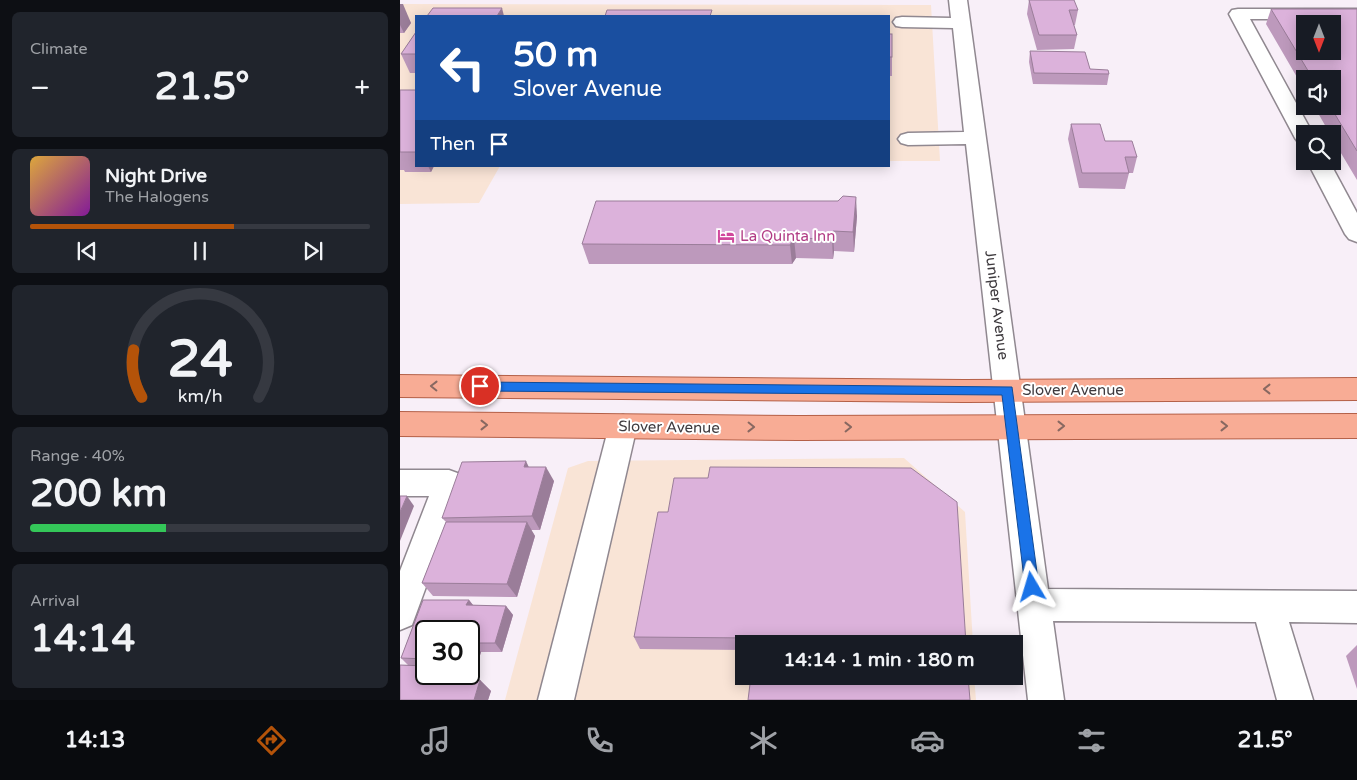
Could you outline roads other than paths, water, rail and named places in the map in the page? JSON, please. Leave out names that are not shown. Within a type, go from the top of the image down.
[{"type":"main road","name":"Slover Avenue","points":[[400,386],[1008,390],[1357,389]]},
{"type":"main road","name":"Slover Avenue","points":[[400,424],[789,428],[1357,426]]},
{"type":"street","name":"Juniper Avenue","points":[[958,0],[1046,700]]},
{"type":"street","points":[[1298,125],[1238,14],[1357,14]]},
{"type":"street","points":[[902,22],[961,23]]},
{"type":"street","points":[[908,139],[976,138]]},
{"type":"street","points":[[1323,170],[1357,234]]},
{"type":"street","points":[[556,700],[623,426]]},
{"type":"street","points":[[400,483],[449,483],[400,614]]},
{"type":"street","points":[[1035,606],[1357,607]]},
{"type":"street","points":[[1268,606],[1295,700]]},
{"type":"place","name":"La Quinta Inn","points":[[726,236]]}]
